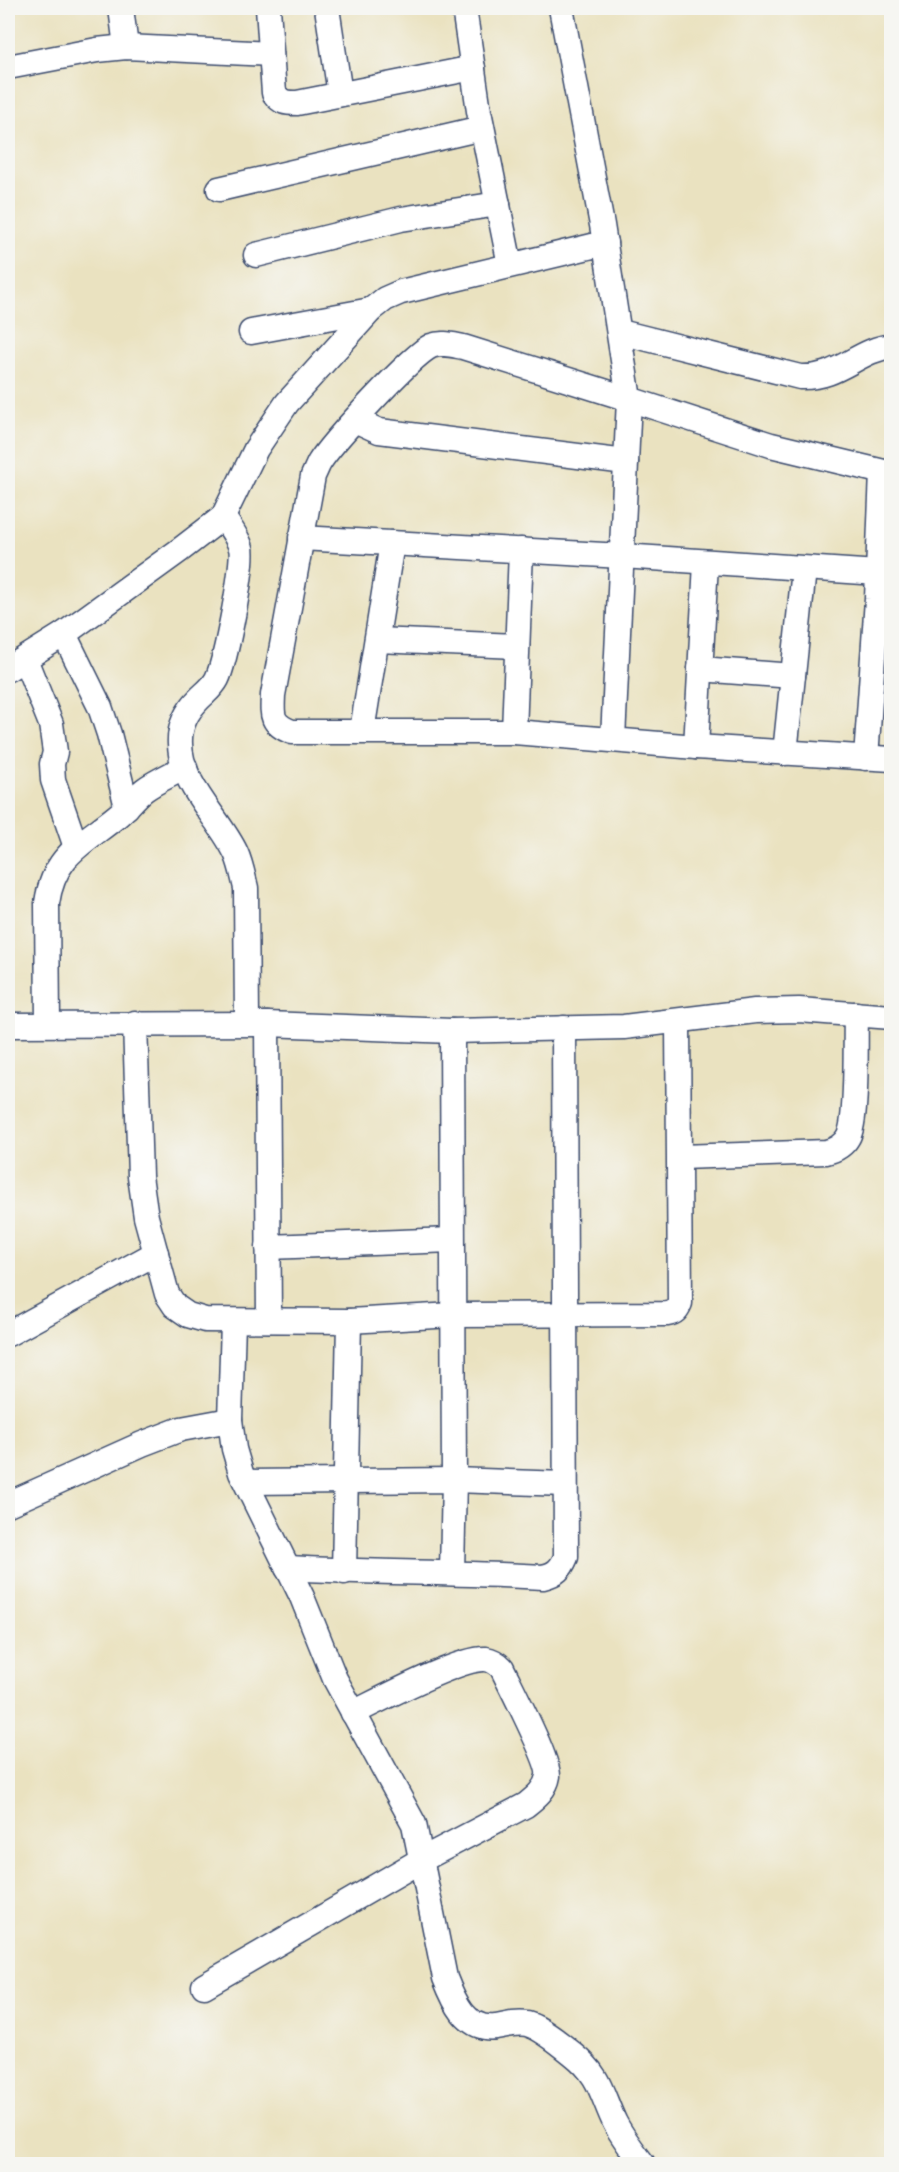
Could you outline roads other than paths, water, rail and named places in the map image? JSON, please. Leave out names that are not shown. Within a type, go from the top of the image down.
[{"type":"street","points":[[121,8],[126,47]]},
{"type":"street","points":[[268,8],[274,93],[279,100],[285,103],[297,103],[473,68]]},
{"type":"street","points":[[327,8],[340,94]]},
{"type":"street","points":[[464,8],[482,128],[510,265]]},
{"type":"street","points":[[561,8],[605,243],[629,399],[613,739]]},
{"type":"street","points":[[8,67],[97,50],[126,47],[272,54]]},
{"type":"street","points":[[219,189],[482,128]]},
{"type":"street","points":[[256,255],[401,219],[498,204]]},
{"type":"street","points":[[76,847],[53,780],[52,764],[55,752],[51,724],[16,664],[64,634],[223,517],[256,448],[287,404],[371,310],[385,299],[401,292],[605,243]]},
{"type":"street","points":[[251,332],[371,310]]},
{"type":"street","points":[[620,332],[800,378],[832,373],[871,352],[891,346]]},
{"type":"street","points":[[866,758],[881,677],[884,599],[878,573],[887,473],[771,445],[463,347],[440,344],[429,347],[413,360],[355,420],[319,463],[309,492],[273,695],[272,715],[279,727],[292,732],[514,732],[696,747],[866,758],[891,759]]},
{"type":"street","points":[[355,420],[379,431],[626,462]]},
{"type":"street","points":[[223,517],[242,549],[242,563],[231,623],[218,678],[210,690],[188,712],[182,725],[180,744],[184,767],[202,802],[236,853],[246,888],[257,1024],[268,1246],[269,1320]]},
{"type":"street","points":[[301,538],[878,573]]},
{"type":"street","points":[[362,731],[392,543]]},
{"type":"street","points":[[514,732],[521,550]]},
{"type":"street","points":[[696,747],[706,563]]},
{"type":"street","points":[[785,753],[804,569]]},
{"type":"street","points":[[64,634],[100,706],[127,807]]},
{"type":"street","points":[[377,640],[517,646]]},
{"type":"street","points":[[700,669],[793,676]]},
{"type":"street","points":[[48,1024],[47,903],[49,887],[54,874],[76,847],[127,807],[134,798],[184,767]]},
{"type":"street","points":[[8,1025],[257,1024],[452,1031],[624,1027],[755,1011],[799,1010],[891,1017]]},
{"type":"street","points":[[680,1157],[826,1152],[841,1146],[848,1139],[854,1120],[856,1014]]},
{"type":"street","points":[[135,1023],[140,1176],[146,1217],[168,1294],[175,1306],[188,1315],[205,1320],[349,1322],[453,1316],[673,1314],[678,1310],[680,1303],[678,1022]]},
{"type":"street","points":[[287,1569],[344,1572],[453,1572],[543,1577],[554,1574],[562,1568],[566,1557],[564,1028]]},
{"type":"street","points":[[452,1031],[453,1572]]},
{"type":"street","points":[[268,1246],[452,1240]]},
{"type":"street","points":[[8,1334],[156,1253]]},
{"type":"street","points":[[233,1322],[230,1420],[234,1449],[246,1482],[302,1597],[335,1679],[414,1824],[423,1859],[445,1978],[459,2008],[473,2024],[484,2027],[519,2023],[531,2025],[579,2059],[596,2078],[615,2122],[643,2164]]},
{"type":"street","points":[[344,1572],[349,1322]]},
{"type":"street","points":[[8,1504],[142,1444],[181,1430],[230,1420]]},
{"type":"street","points":[[246,1482],[454,1480],[565,1484]]},
{"type":"street","points":[[204,1986],[423,1859],[526,1805],[545,1786],[549,1774],[543,1756],[502,1668],[495,1661],[488,1659],[469,1662],[353,1713]]}]
